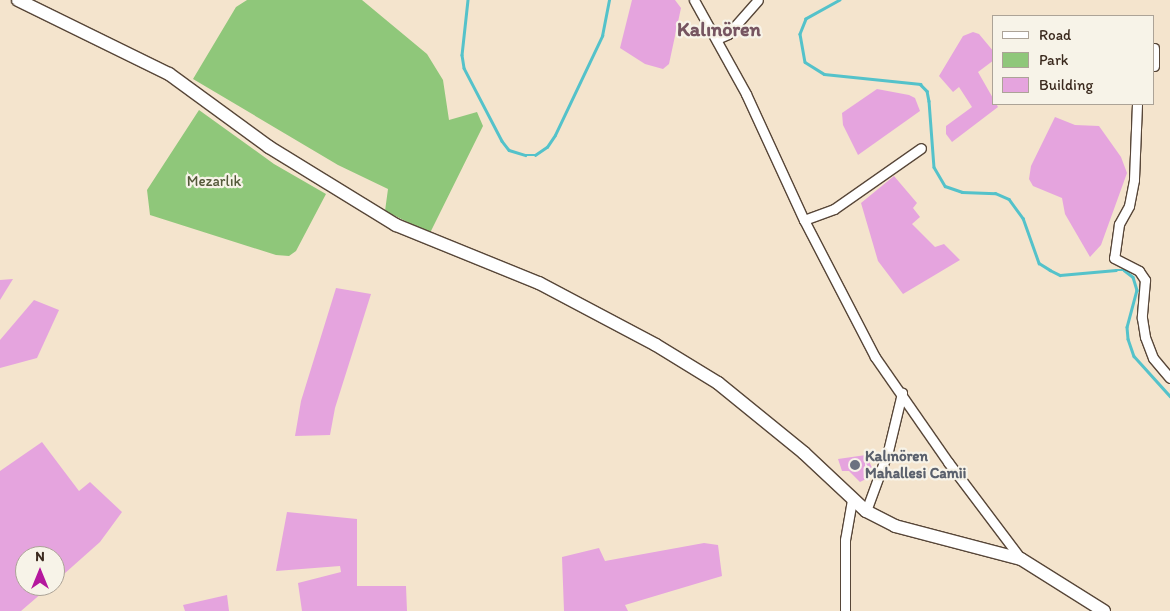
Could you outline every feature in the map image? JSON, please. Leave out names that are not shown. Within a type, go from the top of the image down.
[{"type":"street","points":[[18,0],[169,74],[269,147],[396,225],[539,283],[656,345],[718,383],[804,453],[852,500],[866,511],[895,526],[1021,559],[1104,611]]},
{"type":"street","points":[[694,0],[746,94],[804,220],[875,357],[902,393],[948,462],[1021,559]]},
{"type":"street","points":[[717,39],[728,34],[758,0]]},
{"type":"street","points":[[1137,105],[1134,180],[1129,206],[1119,224],[1114,258],[1139,271],[1146,280],[1142,318],[1145,338],[1153,358],[1170,378]]},
{"type":"street","points":[[804,220],[834,209],[921,148]]},
{"type":"street","points":[[866,511],[888,451],[902,393]]},
{"type":"street","points":[[845,611],[844,540],[852,500]]},
{"type":"green space","points":[[247,0],[362,0],[427,54],[443,80],[449,120],[477,112],[483,126],[430,233],[385,211],[388,189],[338,165],[193,79],[236,7]]},
{"type":"green space","name":"Mezarlık","points":[[199,110],[274,164],[326,194],[296,251],[289,256],[276,255],[150,215],[147,190]]},
{"type":"building","points":[[632,0],[675,0],[681,8],[669,64],[663,69],[645,64],[620,48]]},
{"type":"building","points":[[973,32],[979,34],[992,50],[992,62],[978,72],[992,96],[992,105],[997,105],[998,107],[952,142],[946,134],[946,126],[972,107],[959,87],[953,92],[939,76],[963,36]]},
{"type":"building","points":[[877,89],[909,95],[915,98],[920,111],[858,155],[843,125],[842,113]]},
{"type":"building","points":[[1055,117],[1075,125],[1099,126],[1121,157],[1127,173],[1101,245],[1090,257],[1065,214],[1062,198],[1033,186],[1029,179],[1031,166]]},
{"type":"building","points":[[894,176],[917,203],[913,208],[920,217],[912,224],[935,247],[944,244],[960,260],[903,294],[878,261],[861,203]]},
{"type":"building","points":[[13,279],[0,300],[0,280]]},
{"type":"building","points":[[336,288],[371,294],[335,408],[330,435],[295,436],[301,401]]},
{"type":"building","points":[[34,300],[59,310],[37,358],[0,368],[0,340]]},
{"type":"building","points":[[42,442],[79,491],[90,482],[122,512],[100,542],[65,573],[65,546],[15,546],[15,596],[38,596],[21,611],[0,611],[0,471]]},
{"type":"building","name":"Kalınören Mahallesi Camii","points":[[866,455],[874,472],[872,476],[860,482],[849,471],[842,471],[838,459]]},
{"type":"building","points":[[287,512],[357,519],[357,586],[406,586],[407,611],[302,611],[298,583],[341,572],[340,566],[276,571]]},
{"type":"building","points":[[704,543],[718,545],[722,576],[625,605],[628,611],[564,611],[562,557],[599,548],[605,561]]},
{"type":"building","points":[[227,595],[229,611],[185,611],[183,605]]},
{"type":"waterway","points":[[468,0],[462,55],[464,68],[502,141],[509,150],[525,155],[535,155],[547,147],[555,135],[602,36],[609,0]]},
{"type":"waterway","points":[[840,0],[806,19],[800,34],[805,62],[824,74],[920,84],[927,91],[929,101],[934,167],[945,186],[962,192],[995,193],[1009,199],[1023,218],[1039,263],[1060,275],[1124,270],[1133,277],[1137,290],[1127,327],[1128,339],[1134,356],[1170,396]]},
{"type":"place","name":"Kalınören Mahallesi Camii","points":[[855,465]]},
{"type":"district","name":"Kalınören","points":[[719,29]]}]
